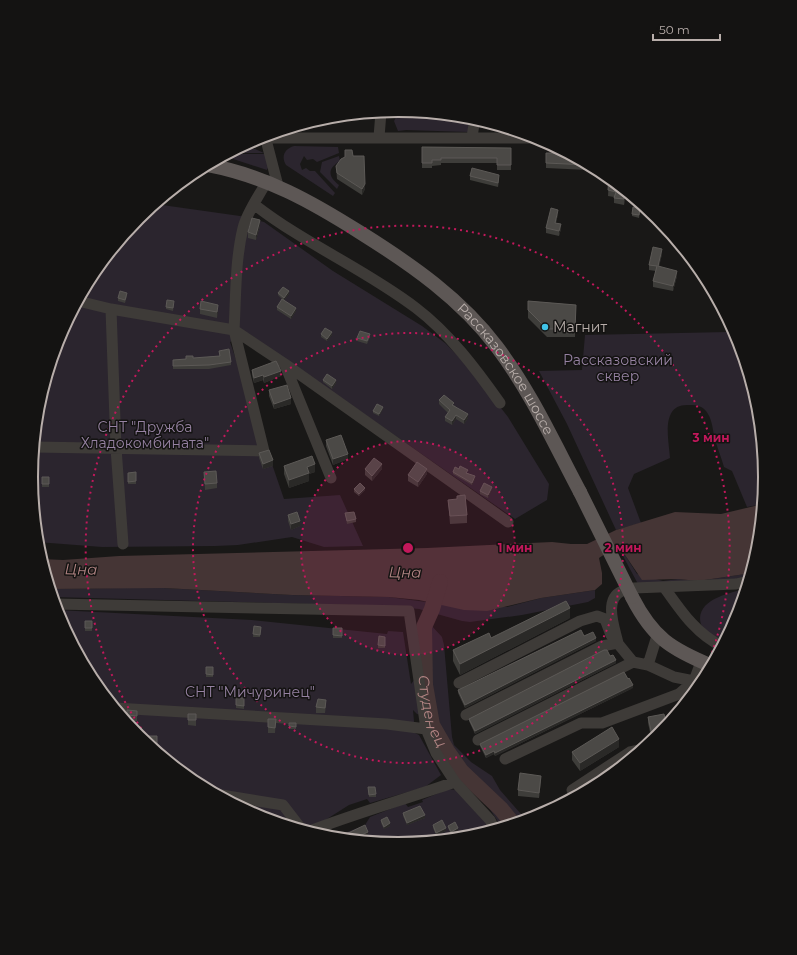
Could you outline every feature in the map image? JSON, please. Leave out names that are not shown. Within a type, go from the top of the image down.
[{"type":"main road","name":"Рассказовское шоссе","points":[[215,167],[251,175],[322,209],[387,249],[439,286],[470,315],[497,347],[532,400],[645,620],[657,636],[674,648],[707,664]]},
{"type":"street","points":[[379,138],[381,118]]},
{"type":"street","points":[[472,137],[474,125]]},
{"type":"street","points":[[280,137],[519,138]]},
{"type":"street","points":[[40,446],[264,451],[234,330],[238,257],[243,228],[247,216],[254,205],[272,184],[264,143]]},
{"type":"street","points":[[254,205],[278,222],[364,273],[416,308],[445,335],[482,377],[500,403]]},
{"type":"street","points":[[83,302],[111,309],[234,330],[285,364],[508,522]]},
{"type":"street","points":[[111,309],[116,448],[123,544]]},
{"type":"street","points":[[285,364],[331,478]]},
{"type":"street","points":[[618,644],[611,610],[615,596],[622,591],[634,588],[736,584],[743,582]]},
{"type":"street","points":[[664,587],[682,612],[698,630],[708,640],[718,645]]},
{"type":"street","points":[[61,604],[409,611],[426,729],[436,753],[455,782],[490,820],[493,826]]},
{"type":"street","points":[[459,683],[580,621],[597,616],[605,620],[611,635],[633,662]]},
{"type":"street","points":[[648,664],[657,636]]},
{"type":"street","points":[[466,715],[602,646],[618,644]]},
{"type":"street","points":[[478,740],[633,662],[648,664],[674,678],[694,681]]},
{"type":"street","points":[[505,759],[581,723],[602,723],[679,694],[694,681],[707,664]]},
{"type":"street","points":[[121,708],[387,724],[426,729]]},
{"type":"street","points":[[572,790],[630,752],[633,752]]},
{"type":"street","points":[[317,829],[455,782]]},
{"type":"street","points":[[230,796],[283,805],[297,824]]},
{"type":"green space","points":[[396,117],[398,117],[446,120],[470,124],[468,132],[398,131],[394,121]]},
{"type":"green space","points":[[294,146],[338,147],[339,153],[317,162],[313,159],[307,160],[304,156],[300,164],[302,170],[306,168],[310,171],[315,171],[335,193],[333,196],[286,165],[284,162],[284,154],[288,149]]},
{"type":"green space","points":[[250,149],[255,149],[264,153],[241,153]]},
{"type":"green space","points":[[239,154],[265,154],[269,165],[267,170],[231,158]]},
{"type":"green space","points":[[339,156],[340,161],[333,167],[330,173],[339,185],[337,189],[320,172],[322,162]]},
{"type":"green space","name":"СНТ \"Дружба Хладокомбината\"","points":[[162,205],[240,216],[264,222],[333,271],[422,326],[445,343],[469,367],[508,417],[549,484],[547,500],[515,519],[248,333],[230,342],[284,499],[340,495],[363,546],[324,547],[292,537],[238,545],[102,547],[44,543],[41,525],[38,478],[41,430],[45,407],[50,384],[65,340],[86,297],[112,258],[127,240]]},
{"type":"green space","name":"Рассказовский сквер","points":[[728,332],[747,384],[756,430],[759,478],[758,505],[747,507],[732,471],[724,467],[708,414],[700,406],[687,405],[678,407],[669,417],[668,434],[670,458],[634,474],[628,488],[641,523],[616,530],[567,424],[539,371],[582,370],[585,335]]},
{"type":"green space","points":[[625,555],[637,574],[663,581],[678,579],[698,581],[746,574],[744,580],[638,584],[623,556]]},
{"type":"green space","points":[[164,588],[292,595],[389,597],[441,604],[507,607],[541,598],[595,590],[595,598],[588,602],[522,615],[470,622],[419,609],[388,606],[59,597],[56,589]]},
{"type":"green space","points":[[741,590],[732,615],[720,640],[703,628],[700,618],[702,611],[711,601],[725,594]]},
{"type":"green space","name":"СНТ \"Мичуринец\"","points":[[63,610],[252,620],[387,634],[388,631],[403,632],[411,684],[415,679],[410,635],[423,625],[431,625],[442,637],[444,645],[454,745],[471,762],[492,776],[500,790],[521,814],[529,814],[499,824],[484,800],[471,791],[449,767],[424,716],[417,714],[413,710],[415,733],[419,735],[441,775],[425,787],[370,803],[367,799],[349,805],[319,824],[310,827],[305,826],[261,811],[239,801],[198,777],[161,749],[127,715],[112,697],[86,658]]},
{"type":"green space","points":[[448,789],[457,790],[490,826],[446,835],[422,837],[398,838],[343,834],[365,825],[370,817],[405,803],[408,807],[423,802],[422,800]]},
{"type":"water","name":"Цна","points":[[758,505],[756,525],[746,574],[698,581],[678,579],[642,580],[625,555],[615,551],[605,554],[599,558],[602,573],[602,584],[595,590],[541,598],[487,611],[464,610],[419,600],[389,597],[292,595],[164,588],[56,589],[47,559],[427,548],[552,542],[587,544],[616,530],[675,512],[721,514]]},
{"type":"building","points":[[422,147],[511,148],[511,165],[497,165],[497,158],[441,158],[441,160],[432,160],[432,163],[422,163]]},
{"type":"building","points":[[345,150],[352,150],[353,156],[364,156],[365,184],[362,189],[337,173],[336,166],[341,159],[345,157]]},
{"type":"building","points":[[546,153],[556,153],[578,165],[546,163]]},
{"type":"building","points":[[472,168],[499,175],[498,183],[470,176]]},
{"type":"building","points":[[608,184],[624,196],[624,199],[614,198],[616,192],[608,190]]},
{"type":"building","points":[[633,207],[640,210],[639,215],[632,214]]},
{"type":"building","points":[[551,208],[558,210],[555,223],[561,224],[559,231],[546,228]]},
{"type":"building","points":[[252,218],[260,220],[256,235],[248,232]]},
{"type":"building","points":[[653,247],[662,249],[658,266],[677,271],[673,286],[653,281],[657,266],[649,265]]},
{"type":"building","points":[[283,287],[289,291],[284,298],[278,293]]},
{"type":"building","points":[[120,291],[127,293],[125,300],[118,298]]},
{"type":"building","points":[[282,299],[296,308],[291,316],[277,307]]},
{"type":"building","points":[[167,300],[174,301],[173,308],[166,307]]},
{"type":"building","points":[[201,301],[218,305],[217,312],[200,309]]},
{"type":"building","points":[[528,301],[576,305],[575,329],[547,329],[528,310]]},
{"type":"building","points":[[325,328],[332,332],[327,339],[321,334]]},
{"type":"building","points":[[360,331],[370,334],[367,341],[357,338]]},
{"type":"building","points":[[229,349],[231,362],[209,365],[173,366],[173,360],[186,359],[186,356],[193,356],[193,358],[220,356],[219,351]]},
{"type":"building","points":[[276,361],[281,371],[264,377],[263,375],[254,378],[252,370]]},
{"type":"building","points":[[327,374],[336,380],[332,386],[323,380]]},
{"type":"building","points":[[287,385],[291,398],[274,404],[269,390]]},
{"type":"building","points":[[444,395],[454,403],[452,405],[468,414],[464,420],[456,415],[452,421],[445,417],[450,410],[439,400]]},
{"type":"building","points":[[377,404],[383,407],[379,414],[373,411]]},
{"type":"building","points":[[341,435],[348,454],[333,459],[326,440]]},
{"type":"building","points":[[269,450],[273,460],[263,464],[259,453]]},
{"type":"building","points":[[312,456],[315,464],[307,467],[309,473],[289,480],[284,466]]},
{"type":"building","points":[[374,458],[382,464],[372,476],[365,469]]},
{"type":"building","points":[[417,462],[427,469],[418,482],[408,475]]},
{"type":"building","points":[[460,466],[468,470],[466,473],[475,476],[472,483],[453,472],[455,467],[459,469]]},
{"type":"building","points":[[216,471],[217,483],[205,484],[204,472]]},
{"type":"building","points":[[136,472],[136,481],[128,482],[128,473]]},
{"type":"building","points":[[42,477],[49,477],[49,484],[42,484]]},
{"type":"building","points":[[360,483],[365,488],[359,494],[354,489]]},
{"type":"building","points":[[484,483],[492,487],[488,495],[480,491]]},
{"type":"building","points":[[465,495],[467,515],[450,516],[448,500],[457,499],[457,496]]},
{"type":"building","points":[[297,512],[300,521],[291,524],[288,515]]},
{"type":"building","points":[[354,512],[356,519],[347,521],[345,513]]},
{"type":"building","points":[[566,601],[570,608],[460,664],[453,650],[489,633],[491,638]]},
{"type":"building","points":[[85,621],[92,621],[92,628],[85,628]]},
{"type":"building","points":[[254,626],[261,627],[260,635],[253,634]]},
{"type":"building","points":[[333,628],[342,628],[342,636],[333,635]]},
{"type":"building","points":[[581,630],[584,636],[593,632],[596,638],[465,705],[458,690]]},
{"type":"building","points":[[379,636],[385,637],[385,646],[378,645]]},
{"type":"building","points":[[604,650],[607,650],[610,656],[613,655],[616,660],[475,731],[469,719]]},
{"type":"building","points":[[206,667],[213,667],[213,675],[206,674]]},
{"type":"building","points":[[624,672],[633,685],[495,753],[494,751],[486,755],[480,744]]},
{"type":"building","points":[[236,698],[244,698],[244,706],[236,705]]},
{"type":"building","points":[[318,699],[326,700],[325,708],[316,707]]},
{"type":"building","points":[[127,710],[137,711],[137,716],[127,715]]},
{"type":"building","points":[[188,714],[196,714],[196,720],[188,720]]},
{"type":"building","points":[[664,714],[665,720],[652,733],[648,717]]},
{"type":"building","points":[[268,719],[276,719],[275,728],[268,727]]},
{"type":"building","points":[[289,723],[296,723],[296,727],[289,726]]},
{"type":"building","points":[[612,727],[619,739],[580,763],[572,752]]},
{"type":"building","points":[[148,736],[157,736],[157,745]]},
{"type":"building","points":[[520,773],[541,776],[539,793],[518,790]]},
{"type":"building","points":[[368,787],[375,787],[376,794],[369,795]]},
{"type":"building","points":[[420,806],[425,815],[407,823],[403,813]]},
{"type":"building","points":[[387,817],[390,823],[384,827],[381,820]]},
{"type":"building","points":[[442,820],[446,828],[436,833],[433,825]]},
{"type":"building","points":[[455,822],[458,828],[451,832],[448,826]]},
{"type":"building","points":[[365,825],[368,832],[360,836],[346,834]]},
{"type":"waterway","name":"Студенец","points":[[440,582],[432,609],[424,627],[425,685],[432,725],[461,771],[501,809],[510,820]]},
{"type":"place","name":"Магнит","points":[[545,327]]}]
